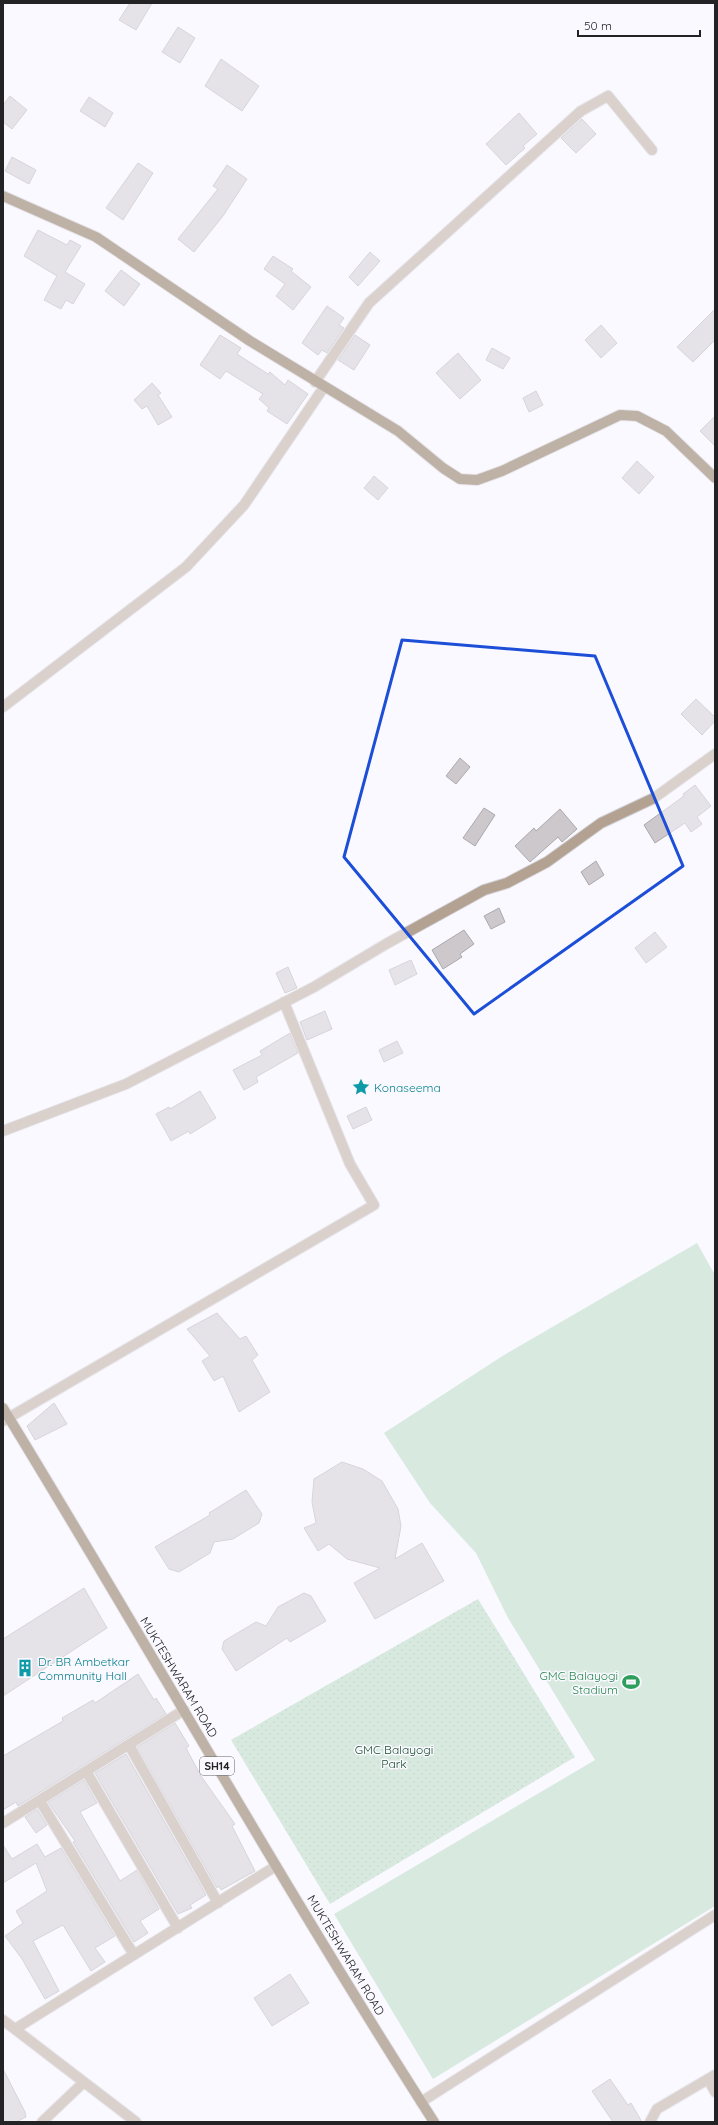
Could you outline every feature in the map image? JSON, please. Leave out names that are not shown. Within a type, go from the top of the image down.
[{"type":"main road","points":[[3,196],[96,237],[250,341],[319,385],[398,431],[443,468],[460,479],[477,480],[502,471],[620,416],[637,416],[666,431],[715,478]]},
{"type":"main road","name":"MUKTESHWARAM ROAD","points":[[3,1408],[6,1419],[184,1710],[276,1866],[434,2122]]},
{"type":"street","points":[[3,707],[186,567],[244,505],[370,303],[581,112],[608,96],[652,150]]},
{"type":"street","points":[[3,1131],[126,1084],[284,1002],[484,890],[507,883],[547,862],[601,823],[654,798],[715,754]]},
{"type":"street","points":[[6,1419],[374,1205],[350,1164],[284,1002]]},
{"type":"street","points":[[3,1823],[184,1710]]},
{"type":"street","points":[[129,1745],[218,1903]]},
{"type":"street","points":[[86,1772],[178,1928]]},
{"type":"street","points":[[40,1801],[134,1955]]},
{"type":"street","points":[[15,2029],[276,1866]]},
{"type":"street","points":[[421,2102],[715,1915]]},
{"type":"street","points":[[3,2020],[136,2122]]},
{"type":"street","points":[[650,2122],[657,2108],[711,2077],[715,2092]]},
{"type":"street","points":[[42,2122],[84,2082]]},
{"type":"highlighted area","points":[[402,640],[595,656],[683,866],[474,1014],[344,857]]},
{"type":"green space","name":"GMC Balayogi Stadium","points":[[697,1243],[715,1275],[715,1906],[433,2079],[334,1914],[595,1760],[508,1618],[476,1553],[430,1503],[384,1433],[504,1355]]},
{"type":"green space","name":"GMC Balayogi Park","points":[[478,1599],[575,1757],[330,1904],[231,1740]]},
{"type":"building","points":[[130,3],[152,3],[136,30],[119,20]]},
{"type":"building","points":[[178,27],[195,38],[180,63],[162,52]]},
{"type":"building","points":[[221,59],[259,86],[242,111],[205,86]]},
{"type":"building","points":[[10,96],[27,110],[12,129],[3,122],[3,105]]},
{"type":"building","points":[[89,97],[113,113],[105,127],[80,111]]},
{"type":"building","points":[[519,113],[537,134],[523,146],[525,148],[506,165],[486,144]]},
{"type":"building","points":[[582,119],[596,134],[576,153],[561,138]]},
{"type":"building","points":[[12,157],[36,170],[29,184],[5,171]]},
{"type":"building","points":[[138,163],[153,173],[123,220],[106,208]]},
{"type":"building","points":[[227,165],[247,179],[223,216],[194,252],[178,239],[218,189],[213,186]]},
{"type":"building","points":[[38,230],[67,245],[70,240],[81,246],[65,272],[85,284],[73,304],[66,300],[61,309],[44,300],[57,276],[24,256]]},
{"type":"building","points":[[370,252],[380,261],[358,286],[349,277]]},
{"type":"building","points":[[273,256],[293,269],[291,271],[311,287],[293,310],[276,296],[285,284],[264,269]]},
{"type":"building","points":[[121,270],[140,284],[124,306],[105,291]]},
{"type":"building","points":[[327,306],[344,318],[339,325],[344,328],[327,353],[322,350],[318,355],[302,343]]},
{"type":"building","points":[[715,309],[715,340],[693,362],[677,347]]},
{"type":"building","points":[[601,325],[617,343],[601,358],[585,340]]},
{"type":"building","points":[[220,335],[241,348],[237,354],[268,374],[270,372],[285,385],[288,380],[308,394],[287,424],[267,411],[269,408],[259,399],[263,394],[226,371],[220,379],[200,365]]},
{"type":"building","points":[[355,335],[370,345],[354,370],[338,360]]},
{"type":"building","points":[[492,348],[510,358],[503,369],[486,360]]},
{"type":"building","points":[[458,353],[481,380],[460,399],[436,373]]},
{"type":"building","points":[[152,383],[161,393],[158,395],[172,417],[158,425],[147,406],[142,409],[134,400]]},
{"type":"building","points":[[536,391],[543,405],[529,412],[523,398]]},
{"type":"building","points":[[715,416],[715,446],[700,431]]},
{"type":"building","points":[[637,461],[654,477],[639,494],[622,478]]},
{"type":"building","points":[[374,476],[388,488],[378,500],[364,488]]},
{"type":"building","points":[[696,699],[715,717],[715,721],[702,735],[681,714]]},
{"type":"building","points":[[460,758],[470,767],[456,784],[446,776]]},
{"type":"building","points":[[695,785],[711,806],[697,817],[702,824],[691,832],[685,823],[655,843],[644,825],[684,796],[683,794]]},
{"type":"building","points":[[484,808],[495,815],[475,846],[463,838]]},
{"type":"building","points":[[560,809],[577,829],[562,842],[558,837],[530,862],[515,846],[534,828],[536,831]]},
{"type":"building","points":[[596,861],[604,875],[589,885],[581,872]]},
{"type":"building","points":[[499,908],[505,922],[491,929],[484,916]]},
{"type":"building","points":[[464,930],[474,944],[460,954],[462,957],[443,969],[432,950]]},
{"type":"building","points":[[655,932],[667,947],[646,963],[635,948]]},
{"type":"building","points":[[411,960],[417,974],[395,985],[389,970]]},
{"type":"building","points":[[288,967],[297,988],[285,993],[276,973]]},
{"type":"building","points":[[325,1011],[332,1029],[307,1040],[300,1022]]},
{"type":"building","points":[[290,1033],[298,1053],[256,1077],[258,1082],[244,1090],[233,1070],[262,1055],[260,1051]]},
{"type":"building","points":[[397,1041],[403,1053],[384,1062],[379,1050]]},
{"type":"building","points":[[200,1091],[216,1118],[190,1134],[189,1131],[171,1141],[156,1114],[169,1107],[170,1109]]},
{"type":"building","points":[[366,1107],[372,1120],[353,1129],[347,1116]]},
{"type":"building","points":[[217,1313],[240,1339],[246,1336],[258,1355],[252,1360],[270,1392],[239,1412],[223,1376],[214,1381],[202,1361],[210,1356],[187,1329]]},
{"type":"building","points":[[54,1403],[67,1424],[35,1440],[27,1426]]},
{"type":"building","points":[[342,1462],[363,1469],[382,1481],[398,1509],[401,1526],[395,1559],[422,1543],[444,1581],[375,1619],[354,1583],[380,1568],[347,1559],[329,1544],[318,1551],[304,1528],[316,1523],[312,1502],[314,1479]]},
{"type":"building","points":[[246,1490],[262,1514],[259,1523],[233,1539],[214,1542],[210,1553],[179,1572],[169,1569],[155,1547],[210,1515],[209,1513]]},
{"type":"building","name":"Dr. BR Ambetkar Community Hall","points":[[84,1588],[107,1628],[3,1696],[3,1639]]},
{"type":"building","points":[[304,1593],[311,1596],[326,1621],[290,1642],[287,1638],[236,1671],[222,1649],[224,1641],[256,1622],[266,1626],[278,1607]]},
{"type":"building","points":[[138,1674],[154,1700],[156,1698],[166,1714],[18,1806],[16,1802],[3,1810],[3,1756],[63,1721],[62,1718],[93,1700],[95,1703]]},
{"type":"building","points":[[175,1723],[189,1746],[186,1748],[201,1776],[235,1824],[232,1826],[255,1871],[221,1890],[219,1886],[217,1888],[137,1747]]},
{"type":"building","points":[[126,1754],[206,1895],[190,1905],[192,1908],[178,1914],[95,1773]]},
{"type":"building","points":[[84,1780],[97,1803],[80,1812],[120,1881],[137,1870],[159,1909],[140,1921],[148,1933],[134,1942],[73,1842],[75,1841],[48,1802]]},
{"type":"building","points":[[37,1809],[47,1825],[36,1833],[25,1817]]},
{"type":"building","points":[[37,1844],[45,1857],[61,1848],[115,1936],[95,1948],[105,1962],[91,1971],[63,1925],[33,1941],[59,1991],[45,1999],[22,1959],[5,1936],[23,1923],[16,1911],[47,1891],[36,1863],[3,1883],[3,1845],[12,1859]]},
{"type":"building","points":[[290,1974],[309,2003],[272,2026],[254,1998]]},
{"type":"building","points":[[3,2069],[25,2112],[26,2117],[16,2122],[3,2122]]},
{"type":"building","points":[[610,2079],[628,2105],[631,2103],[642,2122],[613,2122],[592,2091]]},
{"type":"place","name":"Konaseema","points":[[361,1087]]},
{"type":"place","name":"Dr. BR Ambetkar Community Hall","points":[[25,1668]]},
{"type":"place","name":"GMC Balayogi Stadium","points":[[631,1682]]}]
